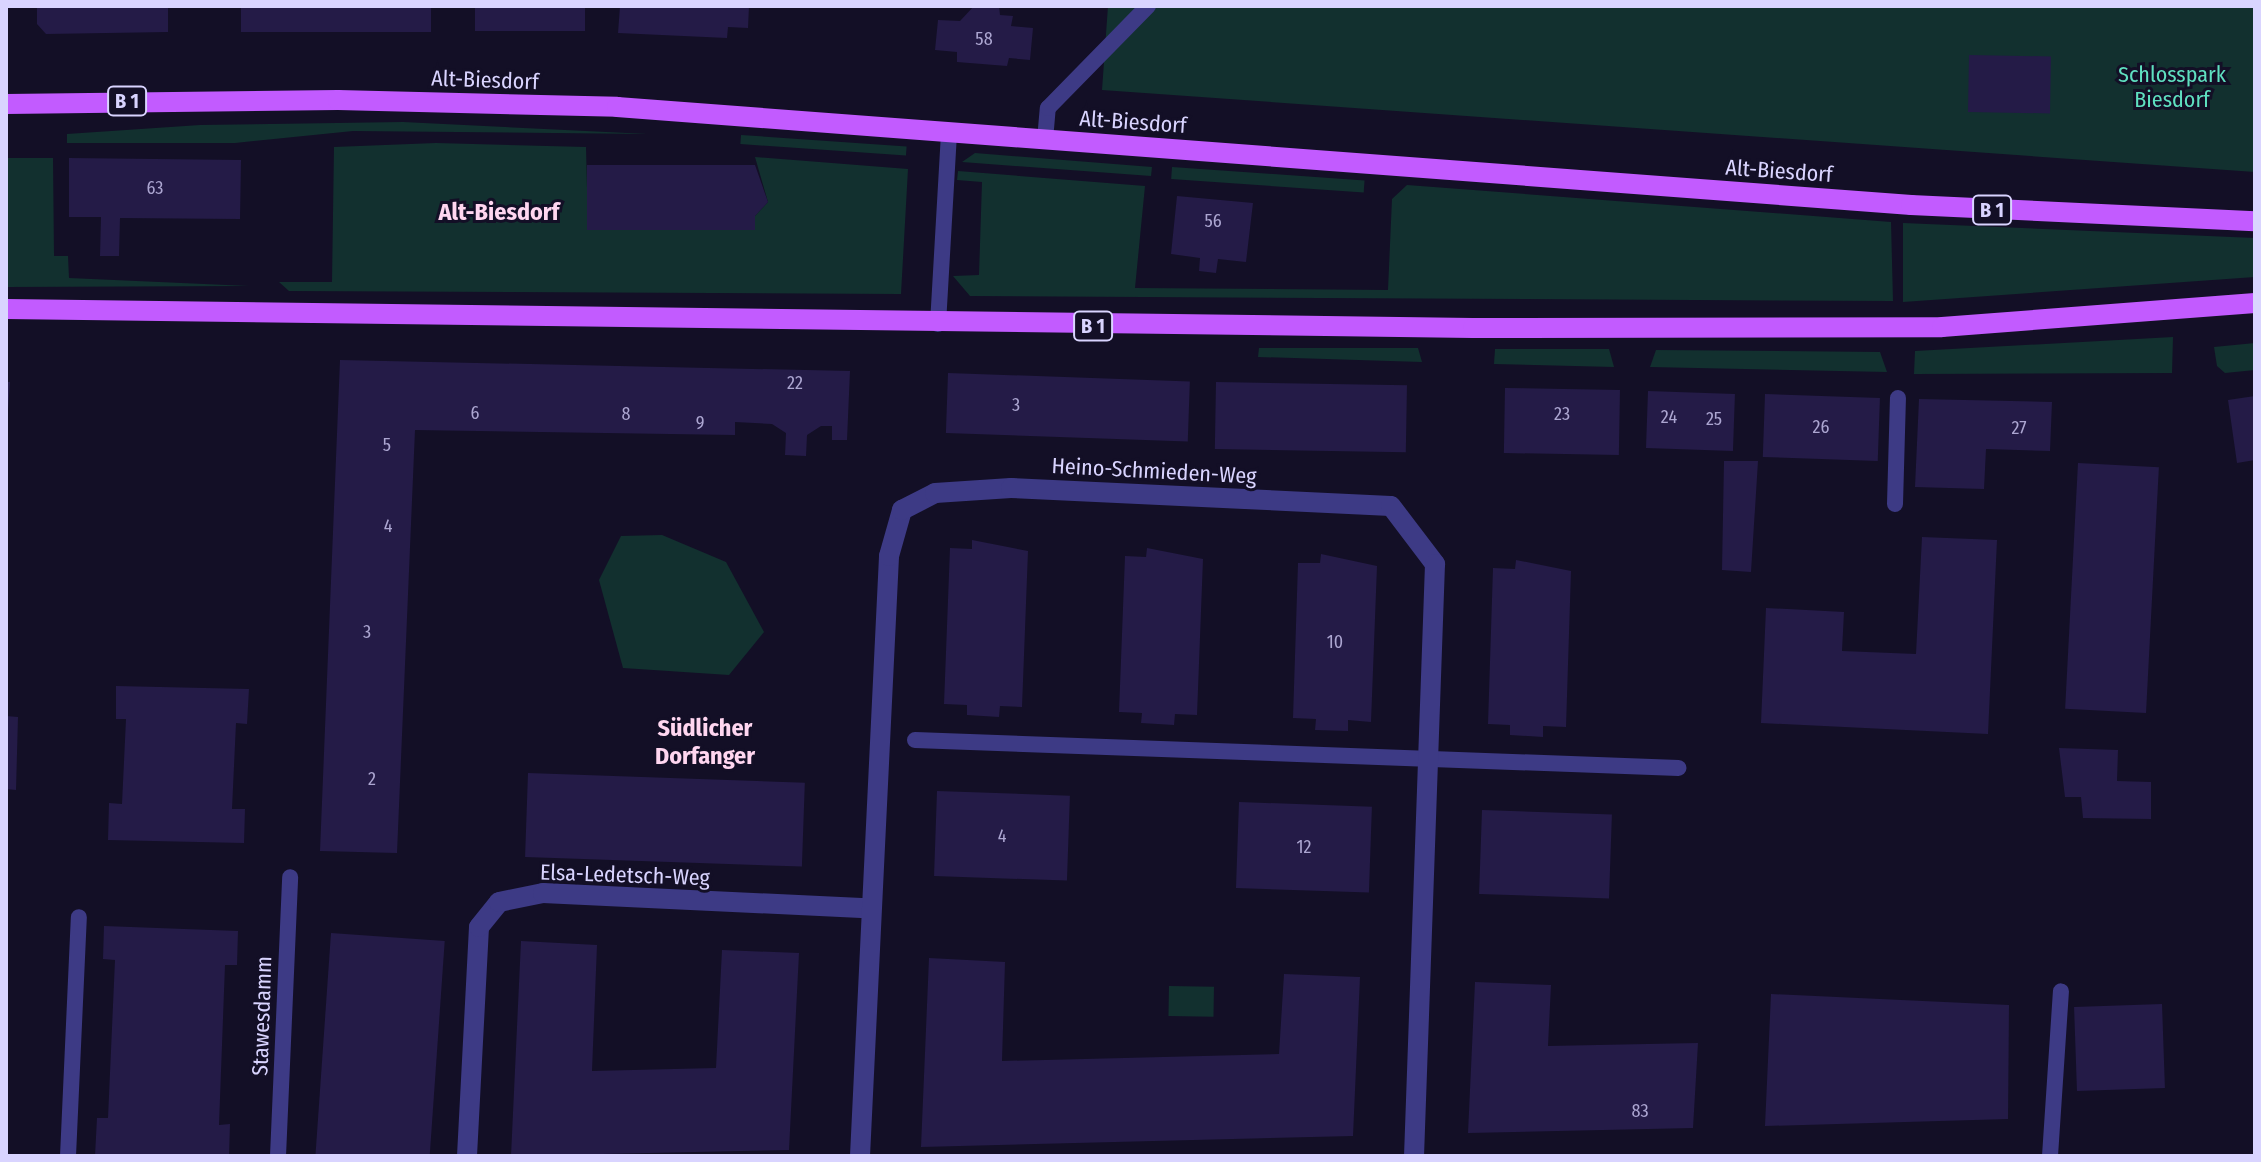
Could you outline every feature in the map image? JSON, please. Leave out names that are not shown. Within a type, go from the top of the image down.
[{"type":"main road","name":"Alt-Biesdorf","points":[[6,104],[338,100],[617,107],[1911,205],[2255,221]]},
{"type":"main road","name":"B 1","points":[[6,309],[938,324],[1942,327],[2255,303]]},
{"type":"street","name":"Heino-Schmieden-Weg","points":[[860,1156],[867,908],[889,556],[902,510],[935,493],[1011,488],[1391,506],[1435,564],[1414,1156]]},
{"type":"street","name":"Elsa-Ledetsch-Weg","points":[[467,1156],[479,927],[499,902],[543,893],[867,908]]},
{"type":"lane","points":[[1045,140],[1048,108],[1148,6]]},
{"type":"lane","points":[[938,324],[949,133]]},
{"type":"lane","points":[[1895,504],[1898,398]]},
{"type":"lane","points":[[915,740],[1678,768]]},
{"type":"lane","name":"Stawesdamm","points":[[278,1156],[290,877]]},
{"type":"lane","points":[[68,1156],[79,917]]},
{"type":"lane","points":[[2050,1156],[2061,991]]},
{"type":"green space","name":"Schlosspark Biesdorf","points":[[1108,6],[2255,6],[2255,172],[1102,90]]},
{"type":"green space","points":[[403,122],[648,134],[353,131],[235,143],[67,143],[67,134],[200,125]]},
{"type":"green space","points":[[741,135],[907,147],[906,156],[740,144]]},
{"type":"green space","points":[[436,143],[586,147],[588,230],[754,230],[755,216],[768,202],[755,157],[908,169],[901,294],[289,291],[279,282],[332,282],[334,147]]},
{"type":"green space","points":[[975,153],[1152,167],[1151,176],[962,162]]},
{"type":"green space","points":[[6,158],[53,158],[54,256],[68,256],[69,278],[249,286],[6,287]]},
{"type":"green space","points":[[1172,167],[1365,180],[1364,192],[1171,179]]},
{"type":"green space","points":[[958,171],[1145,186],[1135,288],[1388,290],[1392,199],[1407,185],[1891,222],[1893,301],[970,296],[953,276],[979,275],[982,182],[957,180]]},
{"type":"green space","points":[[1903,223],[2255,238],[2255,277],[1903,302]]},
{"type":"green space","points":[[2173,337],[2172,373],[1914,374],[1915,351]]},
{"type":"green space","points":[[2255,343],[2255,370],[2225,373],[2217,366],[2214,347]]},
{"type":"green space","points":[[1259,348],[1418,348],[1422,362],[1258,357]]},
{"type":"green space","points":[[1495,349],[1609,349],[1614,367],[1494,364]]},
{"type":"green space","points":[[1656,350],[1880,352],[1887,372],[1650,367]]},
{"type":"green space","points":[[662,535],[726,562],[764,632],[729,675],[623,668],[599,580],[621,536]]},
{"type":"green space","points":[[1169,986],[1214,987],[1213,1017],[1168,1016]]},
{"type":"building","points":[[37,6],[168,6],[168,32],[46,34],[37,24]]},
{"type":"building","points":[[241,6],[431,6],[431,32],[241,32]]},
{"type":"building","points":[[475,6],[585,6],[585,31],[475,31]]},
{"type":"building","points":[[620,6],[749,6],[748,28],[728,27],[727,38],[618,33]]},
{"type":"building","points":[[974,6],[999,6],[1000,15],[1013,16],[1011,26],[1033,28],[1030,60],[1009,58],[1007,66],[957,62],[957,52],[935,50],[938,20],[960,21]]},
{"type":"building","points":[[1969,55],[2051,56],[2050,113],[1968,112]]},
{"type":"building","points":[[69,158],[241,160],[240,219],[120,218],[119,256],[100,256],[101,217],[69,217]]},
{"type":"building","points":[[587,165],[755,165],[768,202],[755,216],[755,230],[587,230]]},
{"type":"building","points":[[1177,196],[1253,203],[1246,262],[1218,259],[1216,273],[1199,271],[1200,258],[1171,254]]},
{"type":"building","points":[[340,360],[850,371],[847,440],[832,440],[832,426],[821,426],[807,435],[806,456],[785,455],[786,433],[772,424],[735,422],[735,435],[415,430],[397,853],[320,851]]},
{"type":"building","points":[[948,373],[1190,381],[1188,441],[946,433]]},
{"type":"building","points":[[6,382],[10,382],[8,410],[6,410]]},
{"type":"building","points":[[1216,382],[1407,385],[1406,452],[1215,449]]},
{"type":"building","points":[[1505,388],[1620,390],[1619,455],[1504,453]]},
{"type":"building","points":[[1648,391],[1735,394],[1733,451],[1646,448]]},
{"type":"building","points":[[1765,394],[1880,398],[1878,461],[1763,457]]},
{"type":"building","points":[[2255,396],[2255,460],[2237,463],[2228,400]]},
{"type":"building","points":[[1919,399],[2052,402],[2050,451],[1986,449],[1984,489],[1915,487]]},
{"type":"building","points":[[1724,461],[1758,461],[1751,572],[1722,570]]},
{"type":"building","points":[[2078,463],[2159,467],[2146,713],[2065,709]]},
{"type":"building","points":[[1922,537],[1997,540],[1988,734],[1761,723],[1766,608],[1844,612],[1842,651],[1916,654]]},
{"type":"building","points":[[972,540],[1028,551],[1022,707],[1000,706],[999,717],[967,715],[967,705],[944,704],[950,548],[972,549]]},
{"type":"building","points":[[1147,548],[1203,559],[1197,715],[1175,714],[1174,725],[1141,723],[1142,713],[1119,712],[1125,556],[1146,557]]},
{"type":"building","points":[[1321,554],[1377,566],[1371,722],[1348,720],[1348,731],[1315,730],[1316,719],[1293,718],[1298,563],[1320,563]]},
{"type":"building","points":[[1516,560],[1571,571],[1566,727],[1543,726],[1543,737],[1510,735],[1510,725],[1488,724],[1493,568],[1515,569]]},
{"type":"building","points":[[116,686],[249,689],[247,724],[236,723],[232,809],[245,809],[244,843],[108,840],[109,803],[122,804],[126,719],[116,719]]},
{"type":"building","points":[[6,716],[18,717],[16,790],[6,789]]},
{"type":"building","points":[[2059,748],[2118,750],[2117,781],[2151,782],[2151,819],[2083,818],[2081,797],[2065,797]]},
{"type":"building","points":[[528,773],[805,783],[802,867],[525,857]]},
{"type":"building","points":[[937,791],[1070,796],[1067,881],[934,876]]},
{"type":"building","points":[[1239,802],[1372,807],[1369,893],[1236,888]]},
{"type":"building","points":[[1482,810],[1612,815],[1609,898],[1479,894]]},
{"type":"building","points":[[104,926],[238,931],[237,965],[225,965],[219,1125],[230,1124],[229,1156],[95,1156],[97,1118],[108,1118],[115,960],[103,959]]},
{"type":"building","points":[[331,933],[445,941],[430,1156],[315,1155]]},
{"type":"building","points":[[521,941],[597,945],[592,1071],[716,1068],[722,950],[799,953],[789,1150],[511,1156]]},
{"type":"building","points":[[929,958],[1005,962],[1002,1061],[1279,1054],[1284,974],[1360,977],[1353,1136],[921,1147]]},
{"type":"building","points":[[1475,982],[1551,985],[1548,1046],[1698,1043],[1693,1128],[1468,1133]]},
{"type":"building","points":[[1771,994],[2009,1005],[2008,1119],[1765,1126]]},
{"type":"building","points":[[2162,1004],[2165,1088],[2077,1091],[2074,1007]]},
{"type":"district","name":"Alt-Biesdorf","points":[[499,213]]},
{"type":"district","name":"Südlicher Dorfanger","points":[[705,743]]}]
